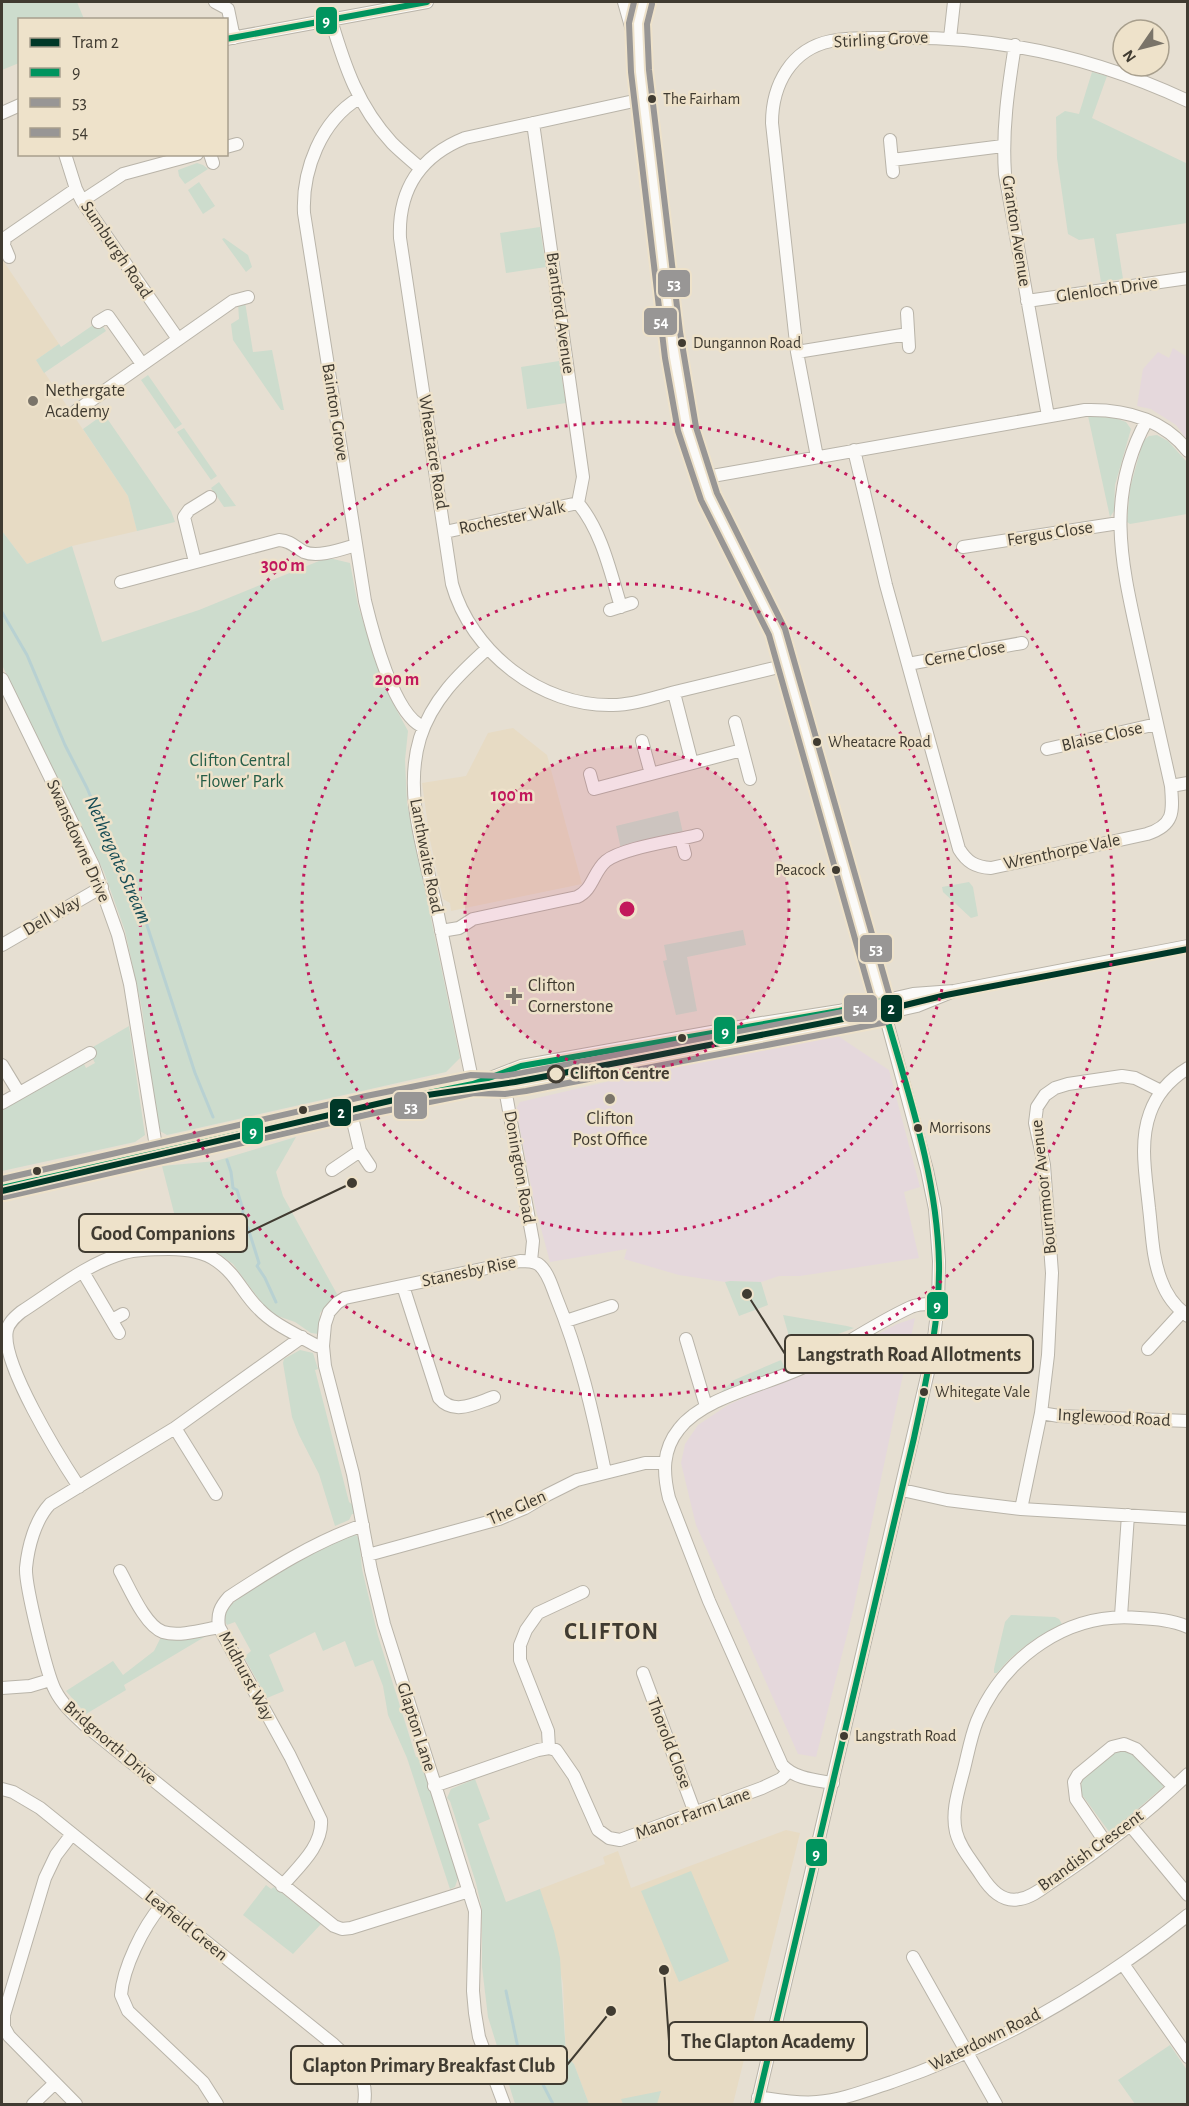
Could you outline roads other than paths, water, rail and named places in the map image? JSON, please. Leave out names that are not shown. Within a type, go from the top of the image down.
[{"type":"street","points":[[215,2],[228,9],[230,38],[427,2]]},
{"type":"street","points":[[624,2],[638,52]]},
{"type":"street","points":[[643,2],[638,23],[638,52],[679,399],[684,423],[701,478],[726,532],[765,603],[777,632],[919,1137],[933,1199],[938,1255],[938,1304],[932,1355],[758,2101]]},
{"type":"street","points":[[950,38],[954,2]]},
{"type":"street","points":[[331,20],[344,64],[359,98],[394,146],[420,168]]},
{"type":"street","name":"Stirling Grove","points":[[817,457],[797,352],[772,123],[773,101],[781,78],[802,54],[821,44],[858,38],[950,38],[1015,45],[1102,66],[1188,101]]},
{"type":"street","name":"Granton Avenue","points":[[1015,45],[1006,101],[1003,146],[1010,203],[1048,416]]},
{"type":"street","name":"Bainton Grove","points":[[359,98],[339,113],[321,139],[307,176],[303,202],[305,228],[365,601],[380,654],[406,712],[414,722],[424,727]]},
{"type":"street","name":"Wheatacre Road","points":[[643,99],[465,138],[446,147],[420,168],[411,182],[401,220],[400,238],[455,593],[468,621],[488,648],[521,677],[573,700],[614,705],[674,693],[787,665]]},
{"type":"street","points":[[2,113],[18,106]]},
{"type":"street","name":"Brantford Avenue","points":[[533,123],[583,477],[578,504]]},
{"type":"street","points":[[890,140],[892,166],[1003,146]]},
{"type":"street","name":"Sumburgh Road","points":[[66,156],[82,201],[178,339]]},
{"type":"street","points":[[82,201],[123,174],[190,156]]},
{"type":"street","points":[[9,257],[4,245],[5,238],[76,189]]},
{"type":"street","name":"Glenloch Drive","points":[[1027,301],[1188,278]]},
{"type":"street","points":[[90,418],[79,408],[233,301],[248,297]]},
{"type":"street","points":[[224,307],[232,319]]},
{"type":"street","points":[[797,352],[909,341],[908,313]]},
{"type":"street","points":[[98,322],[108,316],[142,364]]},
{"type":"street","points":[[701,478],[1085,410],[1130,413],[1147,420],[1174,437],[1188,451]]},
{"type":"street","name":"Wrenthorpe Vale","points":[[854,450],[866,507],[959,849],[972,864],[991,868],[1156,831],[1169,820],[1172,813],[1171,786],[1128,588],[1119,523],[1126,472],[1132,450],[1147,420]]},
{"type":"street","points":[[195,562],[184,517],[189,510],[210,497]]},
{"type":"street","points":[[578,504],[587,514],[597,532],[621,607]]},
{"type":"street","name":"Rochester Walk","points":[[445,532],[578,504]]},
{"type":"street","name":"Fergus Close","points":[[963,547],[979,538],[1119,523]]},
{"type":"street","points":[[126,584],[195,562],[279,540],[288,541],[305,552],[313,554],[356,546]]},
{"type":"street","name":"Cerne Close","points":[[908,663],[1022,643]]},
{"type":"street","name":"Lanthwaite Road","points":[[473,1084],[413,791],[414,768],[424,727],[431,711],[447,688],[488,648]]},
{"type":"street","name":"Swansdowne Drive","points":[[2,679],[102,887],[118,934],[130,984],[157,1153]]},
{"type":"street","points":[[674,693],[692,763]]},
{"type":"street","points":[[735,722],[750,779]]},
{"type":"street","name":"Blaise Close","points":[[1047,749],[1157,724]]},
{"type":"street","points":[[642,741],[651,774]]},
{"type":"street","points":[[590,774],[594,789],[742,750]]},
{"type":"street","points":[[1171,786],[1188,783]]},
{"type":"street","points":[[441,931],[459,928],[474,919],[576,897],[587,891],[599,869],[614,856],[697,836]]},
{"type":"street","points":[[681,839],[685,854]]},
{"type":"street","name":"Dell Way","points":[[2,945],[102,887]]},
{"type":"street","points":[[2,1188],[350,1109],[503,1079],[521,1066],[838,1011],[927,1003],[954,991],[1188,946]]},
{"type":"street","points":[[2,1103],[89,1058]]},
{"type":"street","points":[[2,1065],[19,1094]]},
{"type":"street","points":[[1148,1349],[1185,1314],[1170,1298],[1161,1282],[1154,1259],[1144,1154],[1145,1132],[1150,1112],[1161,1091],[1188,1068]]},
{"type":"street","name":"Bournmoor Avenue","points":[[1021,1509],[1041,1413],[1048,1354],[1052,1273],[1044,1165],[1035,1123],[1037,1107],[1055,1088],[1122,1076],[1135,1078],[1161,1091]]},
{"type":"street","name":"Donington Road","points":[[503,1079],[533,1241],[531,1261]]},
{"type":"street","points":[[350,1109],[360,1151],[370,1166]]},
{"type":"street","points":[[332,1170],[360,1151]]},
{"type":"street","points":[[78,1487],[30,1405],[11,1359],[7,1330],[12,1320],[21,1312],[98,1262],[126,1252],[154,1249],[183,1249],[200,1252],[216,1260],[230,1272],[258,1309],[269,1318],[317,1346],[323,1346]]},
{"type":"street","name":"Stanesby Rise","points":[[323,1346],[325,1324],[329,1312],[345,1298],[520,1261],[531,1261],[538,1264],[545,1274],[566,1321],[585,1379],[605,1472]]},
{"type":"street","points":[[83,1272],[117,1317],[119,1333]]},
{"type":"street","points":[[403,1286],[439,1398],[444,1404],[457,1408],[494,1397]]},
{"type":"street","points":[[833,1783],[796,1776],[788,1772],[777,1755],[709,1601],[669,1498],[664,1481],[664,1463],[672,1439],[680,1428],[692,1415],[706,1406],[769,1383],[811,1364],[913,1306],[938,1304]]},
{"type":"street","points":[[566,1321],[614,1305]]},
{"type":"street","points":[[686,1335],[706,1406]]},
{"type":"street","name":"Bridgnorth Drive","points":[[302,1337],[175,1428],[50,1504],[40,1516],[26,1567],[50,1680],[64,1704],[85,1725],[326,1922],[342,1929],[351,1928],[469,1891]]},
{"type":"street","name":"Glapton Lane","points":[[323,1346],[325,1366],[352,1467],[368,1555],[391,1648],[475,1911],[473,1991],[479,2037],[504,2104]]},
{"type":"street","name":"Inglewood Road","points":[[1041,1413],[1059,1416],[1188,1421]]},
{"type":"street","points":[[175,1428],[216,1494]]},
{"type":"street","name":"The Glen","points":[[368,1555],[499,1519],[577,1480],[645,1463],[664,1463]]},
{"type":"street","points":[[902,1490],[947,1500],[1021,1509],[1188,1519]]},
{"type":"street","points":[[1121,1616],[1128,1515]]},
{"type":"street","name":"Midhurst Way","points":[[282,1886],[317,1843],[322,1831],[321,1820],[290,1756],[219,1628],[219,1610],[229,1597],[313,1545],[335,1534],[363,1525]]},
{"type":"street","points":[[120,1571],[147,1620],[155,1628],[175,1633],[219,1628]]},
{"type":"street","points":[[434,1786],[549,1748],[548,1731],[520,1660],[520,1645],[526,1630],[538,1613],[583,1592]]},
{"type":"street","name":"Brandish Crescent","points":[[1188,1626],[1169,1621],[1121,1616],[1093,1621],[1057,1634],[1028,1652],[1006,1673],[990,1696],[976,1723],[955,1809],[954,1822],[960,1844],[988,1887],[999,1896],[1009,1900],[1021,1899],[1032,1894],[1106,1843],[1188,1774]]},
{"type":"street","name":"Thorold Close","points":[[642,1673],[696,1813]]},
{"type":"street","points":[[2,1688],[30,1686],[50,1680]]},
{"type":"street","points":[[1106,1843],[1076,1799],[1074,1782],[1078,1774],[1112,1747],[1124,1744],[1136,1749],[1174,1787]]},
{"type":"street","name":"Manor Farm Lane","points":[[549,1748],[556,1750],[562,1757],[574,1776],[594,1825],[609,1838],[626,1839],[762,1788],[781,1779],[788,1772]]},
{"type":"street","name":"Leafield Green","points":[[2,1789],[13,1792],[40,1808],[333,2044],[353,2062],[362,2075],[366,2088],[364,2104]]},
{"type":"street","points":[[1130,1825],[1188,1895]]},
{"type":"street","points":[[72,1834],[56,1855],[45,1878],[4,2015],[4,2027],[9,2036],[76,2104]]},
{"type":"street","points":[[161,1906],[150,1919],[137,1945],[121,1989],[121,1995],[128,2011],[203,2082],[217,2104]]},
{"type":"street","name":"Waterdown Road","points":[[758,2101],[834,2100],[913,2074],[966,2052],[1023,2025],[1123,1964],[1188,1915]]},
{"type":"street","points":[[913,1957],[996,2104]]},
{"type":"street","points":[[1123,1964],[1188,2057]]},
{"type":"street","points":[[33,2104],[55,2083]]},
{"type":"waterway","name":"Nethergate Stream","points":[[2,612],[27,655],[65,745],[87,788],[143,913],[195,1073],[213,1117]]},
{"type":"waterway","name":"Nethergate Stream","points":[[227,1160],[233,1188],[237,1190],[243,1210],[242,1221],[248,1228],[259,1263],[257,1266],[276,1302]]},
{"type":"waterway","name":"Nethergate Stream","points":[[506,1991],[518,2048],[536,2071],[553,2104]]},
{"type":"tram line","name":"2","points":[[2,1191],[394,1100],[515,1082],[632,1060],[869,1014],[946,995],[1188,949]]},
{"type":"place","name":"The Fairham","points":[[652,99]]},
{"type":"place","name":"Dungannon Road","points":[[682,343]]},
{"type":"place","name":"Nethergate Academy","points":[[33,401]]},
{"type":"place","name":"Wheatacre Road","points":[[817,742]]},
{"type":"place","name":"Peacock","points":[[836,870]]},
{"type":"place","name":"Clifton Cornerstone","points":[[514,996]]},
{"type":"place","name":"Clifton Centre","points":[[556,1074]]},
{"type":"place","name":"Clifton Post Office","points":[[610,1099]]},
{"type":"place","name":"Morrisons","points":[[918,1128]]},
{"type":"place","name":"Good Companions","points":[[352,1183]]},
{"type":"place","name":"Langstrath Road Allotments","points":[[747,1294]]},
{"type":"place","name":"Whitegate Vale","points":[[924,1392]]},
{"type":"place","name":"Langstrath Road","points":[[844,1736]]},
{"type":"place","name":"The Glapton Academy","points":[[664,1970]]},
{"type":"place","name":"Glapton Primary Breakfast Club","points":[[611,2011]]},
{"type":"district","name":"CLIFTON","points":[[612,1632]]},
{"type":"park label","name":"Clifton Central 'Flower' Park","points":[[240,771]]}]
